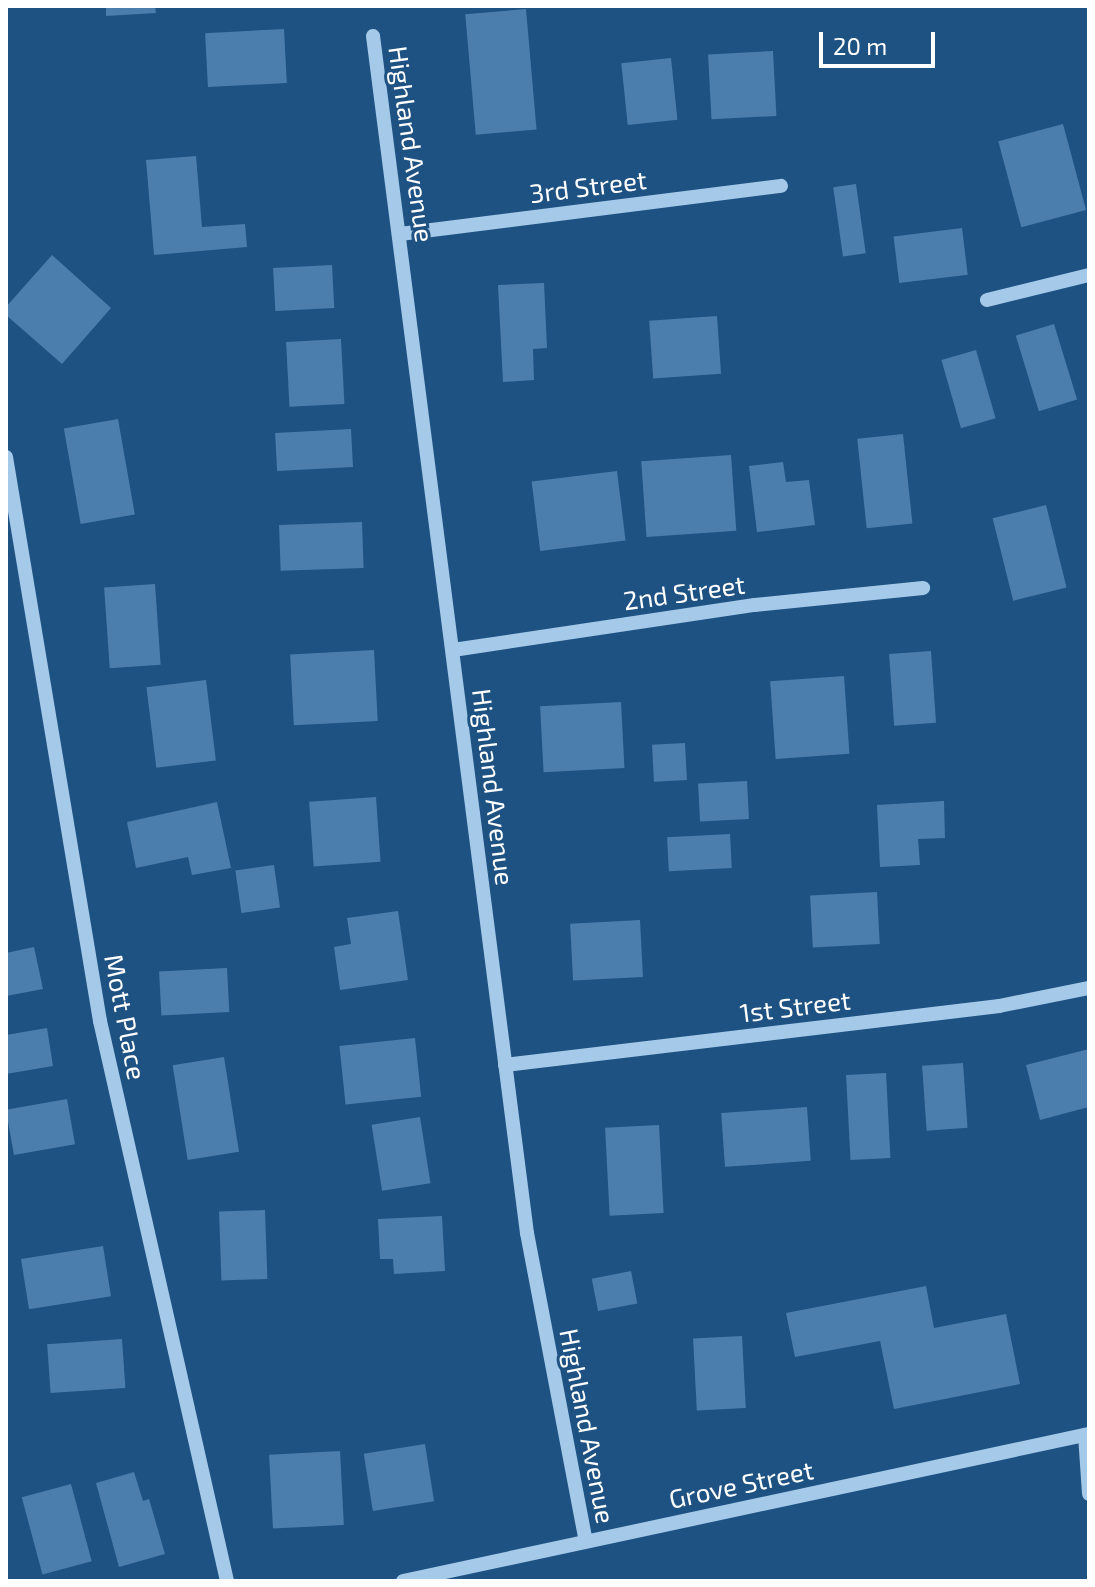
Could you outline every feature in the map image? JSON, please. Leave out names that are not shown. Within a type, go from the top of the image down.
[{"type":"street","name":"Highland Avenue","points":[[373,36],[527,1233],[586,1541]]},
{"type":"street","name":"3rd Street","points":[[400,234],[781,186]]},
{"type":"street","points":[[987,300],[1089,275]]},
{"type":"street","name":"Mott Place","points":[[6,457],[100,1021],[227,1581]]},
{"type":"street","name":"2nd Street","points":[[453,650],[755,605],[923,588]]},
{"type":"street","name":"1st Street","points":[[505,1065],[999,1006],[1089,988]]},
{"type":"street","points":[[1087,1434],[1089,1494]]},
{"type":"street","name":"Grove Street","points":[[403,1581],[1087,1434]]},
{"type":"building","points":[[106,6],[155,6],[156,13],[106,16]]},
{"type":"building","points":[[526,9],[537,130],[476,135],[465,14]]},
{"type":"building","points":[[284,29],[287,83],[208,87],[205,33]]},
{"type":"building","points":[[773,51],[776,116],[711,119],[708,54]]},
{"type":"building","points":[[671,58],[677,120],[628,125],[621,63]]},
{"type":"building","points":[[1063,124],[1086,210],[1021,227],[998,141]]},
{"type":"building","points":[[196,156],[202,227],[245,224],[247,247],[154,255],[146,160]]},
{"type":"building","points":[[856,184],[866,253],[843,257],[833,187]]},
{"type":"building","points":[[962,228],[968,275],[899,283],[894,236]]},
{"type":"building","points":[[52,255],[111,308],[62,364],[6,315],[6,307]]},
{"type":"building","points":[[332,265],[334,308],[275,311],[273,268]]},
{"type":"building","points":[[544,283],[547,348],[533,349],[534,380],[503,382],[498,285]]},
{"type":"building","points":[[717,316],[721,374],[653,379],[649,321]]},
{"type":"building","points":[[1054,324],[1077,400],[1039,411],[1016,336]]},
{"type":"building","points":[[341,339],[344,404],[289,407],[286,342]]},
{"type":"building","points":[[976,350],[996,418],[961,428],[941,360]]},
{"type":"building","points":[[118,419],[135,515],[81,524],[64,429]]},
{"type":"building","points":[[351,429],[353,467],[277,471],[275,433]]},
{"type":"building","points":[[903,434],[912,524],[867,528],[857,439]]},
{"type":"building","points":[[731,455],[736,531],[647,537],[641,461]]},
{"type":"building","points":[[783,462],[786,482],[809,480],[815,525],[757,532],[749,466]]},
{"type":"building","points":[[617,471],[626,540],[540,551],[532,481]]},
{"type":"building","points":[[1046,505],[1067,587],[1013,601],[993,518]]},
{"type":"building","points":[[362,522],[364,568],[281,571],[279,525]]},
{"type":"building","points":[[155,584],[161,665],[110,668],[104,588]]},
{"type":"building","points":[[374,650],[378,721],[294,725],[290,654]]},
{"type":"building","points":[[931,651],[936,723],[894,726],[889,654]]},
{"type":"building","points":[[844,676],[849,754],[776,759],[770,681]]},
{"type":"building","points":[[206,680],[216,760],[156,768],[146,687]]},
{"type":"building","points":[[621,702],[624,768],[544,772],[540,706]]},
{"type":"building","points":[[685,743],[687,780],[654,782],[652,745]]},
{"type":"building","points":[[747,781],[749,819],[700,822],[698,784]]},
{"type":"building","points":[[376,797],[381,862],[314,867],[309,802]]},
{"type":"building","points":[[944,801],[945,838],[918,839],[920,865],[880,867],[877,805]]},
{"type":"building","points":[[217,802],[231,868],[192,875],[188,857],[136,868],[127,822]]},
{"type":"building","points":[[730,834],[732,868],[669,871],[667,837]]},
{"type":"building","points":[[274,865],[280,908],[241,913],[235,870]]},
{"type":"building","points":[[877,892],[880,944],[813,947],[810,896]]},
{"type":"building","points":[[398,911],[408,980],[340,990],[334,947],[351,944],[347,918]]},
{"type":"building","points":[[640,920],[643,977],[573,981],[570,924]]},
{"type":"building","points":[[34,947],[43,989],[6,996],[6,953]]},
{"type":"building","points":[[227,968],[229,1012],[161,1015],[159,972]]},
{"type":"building","points":[[47,1028],[53,1066],[6,1074],[6,1035]]},
{"type":"building","points":[[415,1038],[421,1097],[346,1105],[339,1046]]},
{"type":"building","points":[[1089,1049],[1089,1107],[1040,1120],[1026,1065]]},
{"type":"building","points":[[224,1057],[239,1152],[188,1160],[173,1065]]},
{"type":"building","points":[[963,1063],[968,1128],[927,1131],[922,1066]]},
{"type":"building","points":[[886,1073],[890,1158],[851,1160],[846,1075]]},
{"type":"building","points":[[67,1099],[75,1144],[14,1155],[6,1110]]},
{"type":"building","points":[[807,1107],[811,1161],[725,1167],[721,1113]]},
{"type":"building","points":[[420,1117],[430,1183],[382,1191],[372,1125]]},
{"type":"building","points":[[659,1125],[664,1213],[610,1216],[605,1128]]},
{"type":"building","points":[[265,1210],[267,1279],[221,1281],[219,1212]]},
{"type":"building","points":[[442,1216],[445,1271],[394,1274],[393,1259],[380,1259],[378,1219]]},
{"type":"building","points":[[103,1246],[111,1296],[29,1309],[21,1259]]},
{"type":"building","points":[[631,1271],[637,1303],[598,1311],[592,1279]]},
{"type":"building","points":[[926,1286],[934,1328],[1006,1314],[1020,1384],[894,1409],[880,1341],[795,1357],[786,1313]]},
{"type":"building","points":[[742,1336],[746,1408],[697,1410],[693,1339]]},
{"type":"building","points":[[122,1339],[125,1388],[51,1393],[47,1344]]},
{"type":"building","points":[[425,1444],[434,1501],[373,1511],[364,1454]]},
{"type":"building","points":[[340,1451],[344,1525],[273,1529],[269,1455]]},
{"type":"building","points":[[134,1472],[143,1501],[149,1499],[165,1554],[119,1567],[96,1483]]},
{"type":"building","points":[[71,1484],[92,1561],[42,1574],[22,1497]]}]
